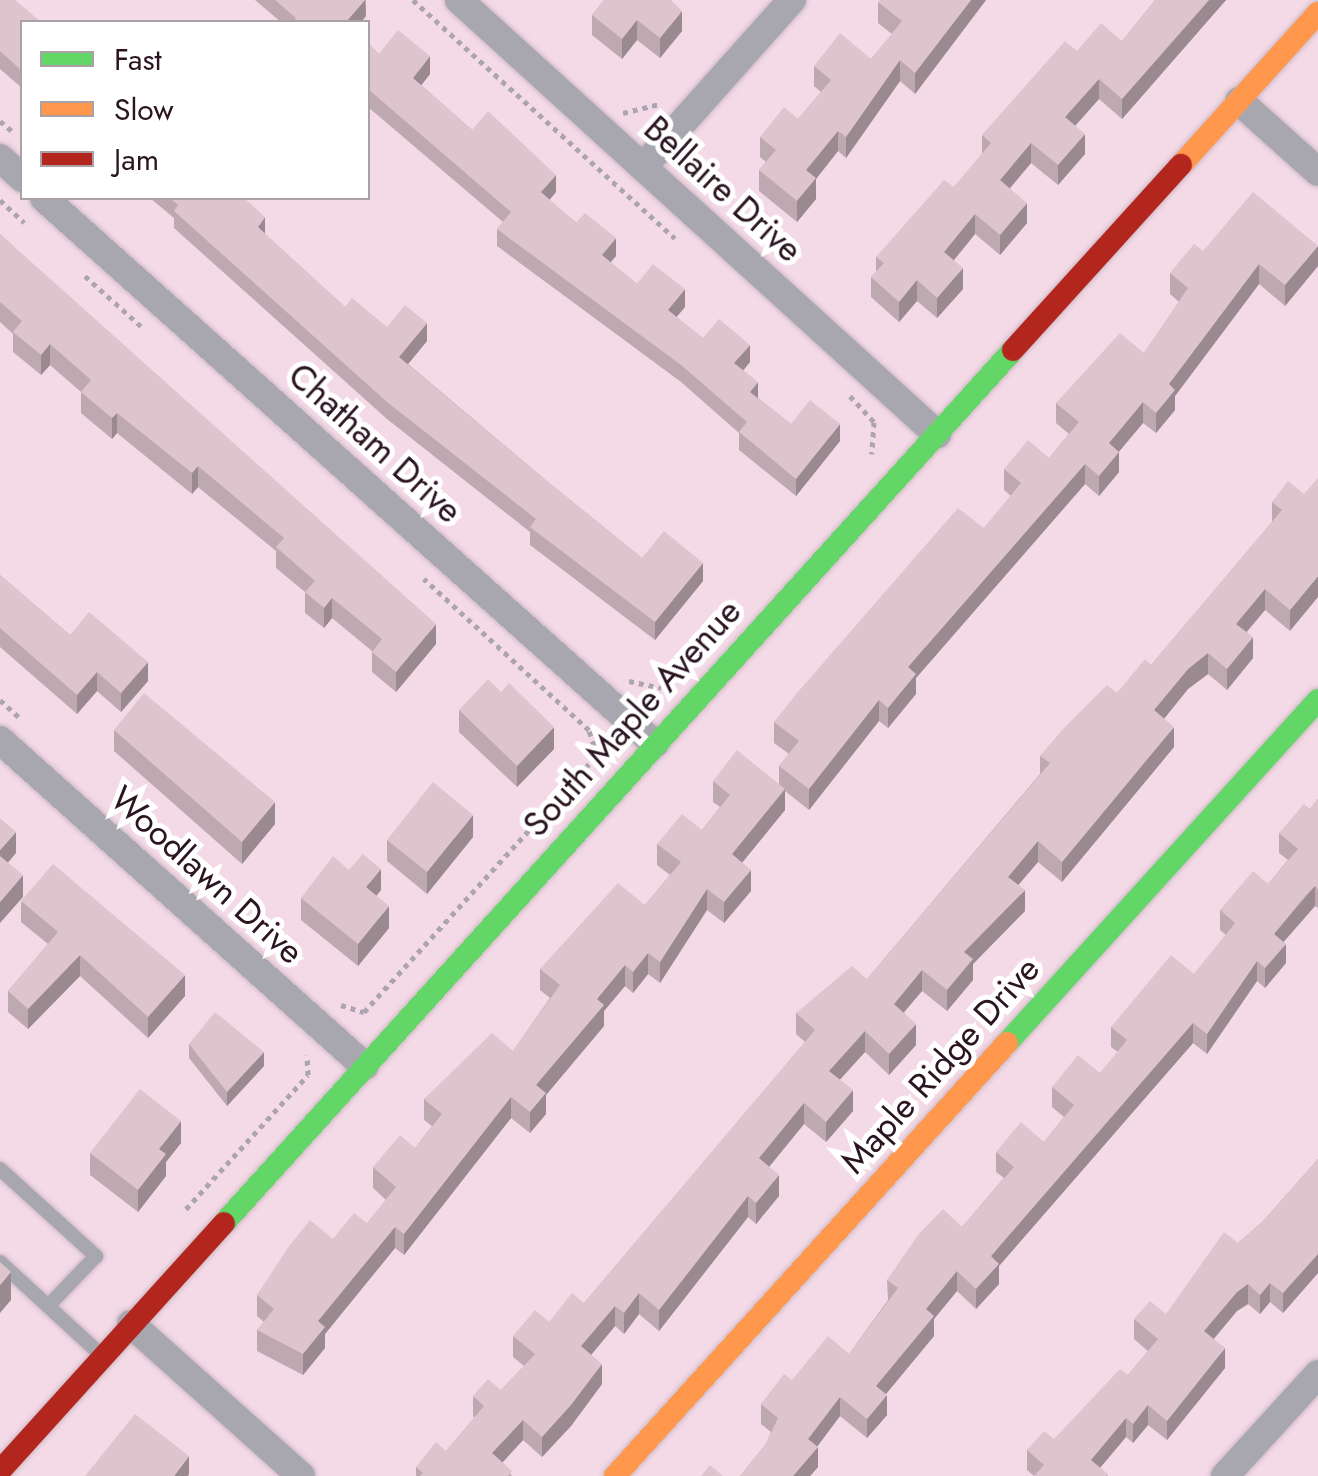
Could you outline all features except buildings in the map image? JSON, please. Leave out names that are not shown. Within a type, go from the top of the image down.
[{"type":"main road","name":"South Maple Avenue","points":[[0,1471],[1318,14]]},
{"type":"main road","name":"Maple Ridge Drive","points":[[615,1476],[1318,700]]},
{"type":"street","name":"Bellaire Drive","points":[[459,0],[937,434]]},
{"type":"street","points":[[642,167],[792,0]]},
{"type":"street","points":[[1239,102],[1318,172]]},
{"type":"street","points":[[0,158],[20,176]]},
{"type":"street","name":"Chatham Drive","points":[[46,200],[655,744]]},
{"type":"street","name":"Woodlawn Drive","points":[[0,740],[364,1066]]},
{"type":"street","points":[[131,1324],[302,1476]]},
{"type":"street","points":[[1225,1476],[1318,1374]]},
{"type":"lane","points":[[0,1169],[96,1256],[48,1306]]},
{"type":"lane","points":[[0,1262],[102,1355]]},
{"type":"path","points":[[413,0],[681,243]]},
{"type":"path","points":[[618,113],[666,101]]},
{"type":"path","points":[[0,200],[31,227]]},
{"type":"path","points":[[70,262],[151,335]]},
{"type":"path","points":[[838,383],[874,422],[877,440],[858,472]]},
{"type":"path","points":[[330,995],[364,1012],[597,755],[589,730],[413,569]]},
{"type":"path","points":[[186,1209],[308,1075],[305,1050]]},
{"type":"traffic: fast","points":[[224,1223],[1013,350]]},
{"type":"traffic: fast","points":[[1007,1043],[1318,700]]},
{"type":"traffic: slow","points":[[1181,165],[1318,13]]},
{"type":"traffic: slow","points":[[615,1476],[1007,1043]]},
{"type":"traffic: jam","points":[[1013,350],[1181,165]]},
{"type":"traffic: jam","points":[[0,1471],[224,1223]]}]
